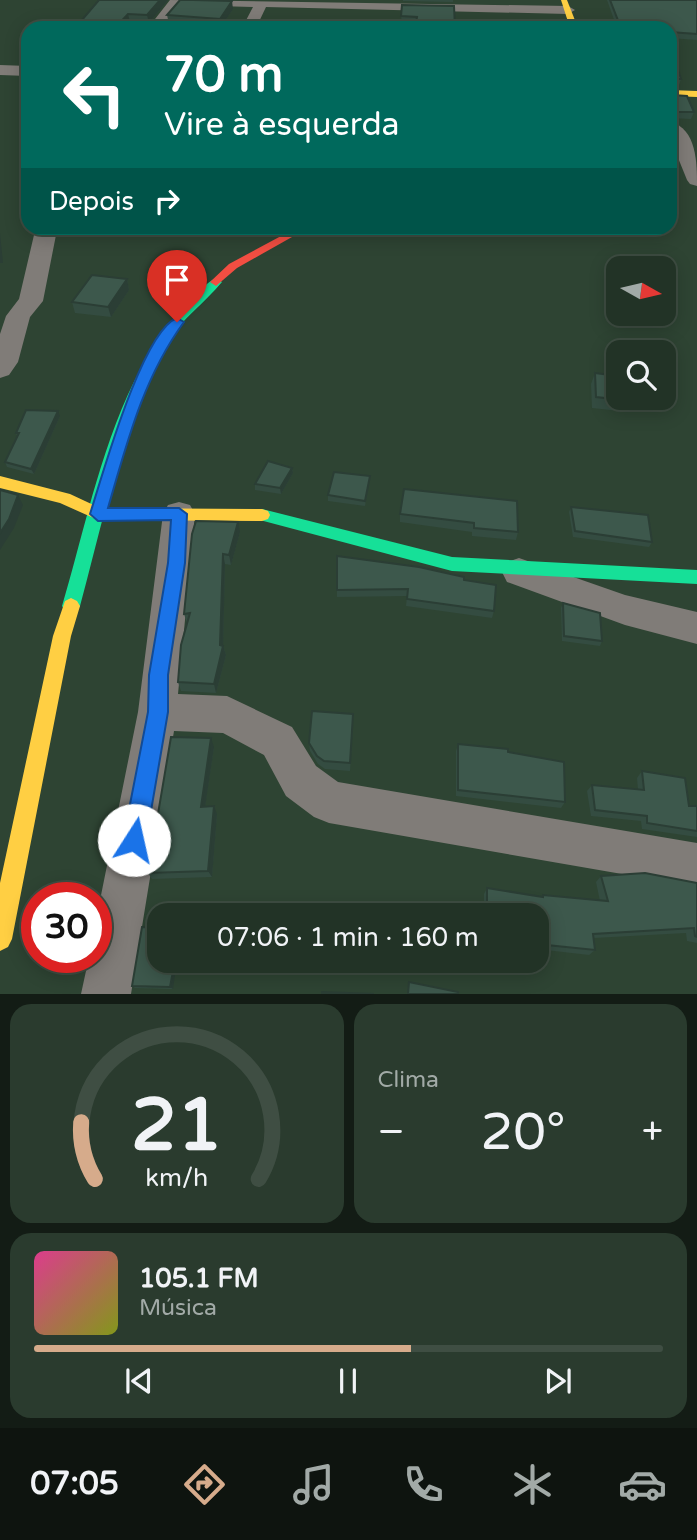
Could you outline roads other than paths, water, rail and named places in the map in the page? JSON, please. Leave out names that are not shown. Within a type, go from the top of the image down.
[{"type":"street","points":[[160,21],[176,0],[566,5]]},
{"type":"street","points":[[252,21],[262,2]]},
{"type":"street","points":[[0,70],[21,71]]},
{"type":"street","points":[[677,93],[697,94]]},
{"type":"street","points":[[677,132],[697,180]]},
{"type":"street","points":[[0,369],[5,362],[18,316],[31,301],[45,235]]},
{"type":"street","points":[[0,939],[62,636],[132,401],[163,340],[192,304],[233,266],[290,235]]},
{"type":"street","points":[[0,482],[64,498],[98,514],[258,514],[452,564],[697,577]]},
{"type":"street","points":[[106,994],[158,712],[159,675],[177,563],[179,514]]},
{"type":"street","points":[[498,565],[625,610],[697,628]]},
{"type":"street","points":[[158,712],[227,715],[278,741],[301,781],[329,802],[697,865]]}]
